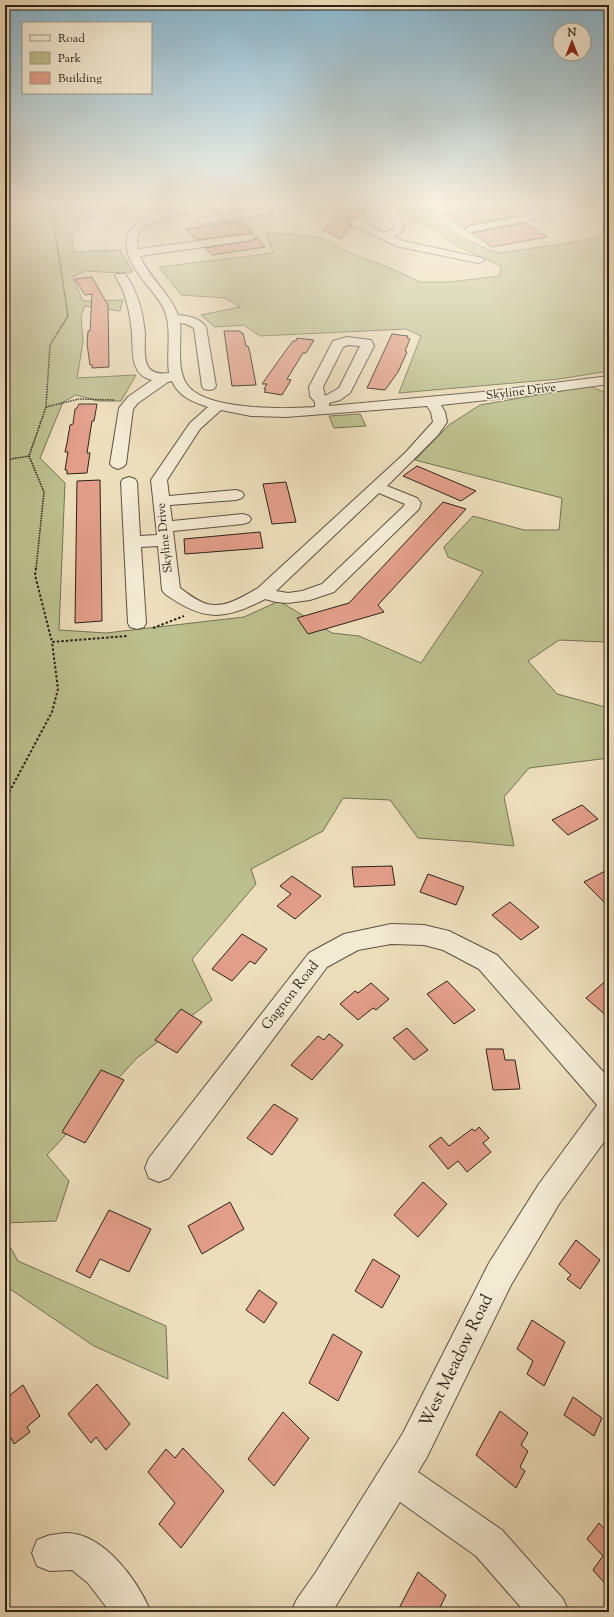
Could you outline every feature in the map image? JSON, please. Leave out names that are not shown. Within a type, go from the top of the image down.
[{"type":"street","points":[[124,280],[130,292],[137,324],[140,364],[150,375],[170,378]]},
{"type":"street","name":"Skyline Drive","points":[[149,280],[170,308],[173,319],[175,371],[170,378],[179,383],[186,392],[202,400],[239,411],[272,414],[322,405],[432,402],[609,380]]},
{"type":"street","points":[[173,319],[184,319],[194,322],[200,327],[209,386]]},
{"type":"street","points":[[347,341],[366,343],[366,348],[345,390],[322,405],[316,396],[316,387],[338,344],[347,341]]},
{"type":"street","points":[[118,464],[126,408],[133,400],[170,378]]},
{"type":"street","points":[[203,609],[222,609],[247,603],[264,592],[412,454],[436,427],[440,422],[438,412],[432,402]]},
{"type":"street","name":"Skyline Drive","points":[[203,609],[171,590],[159,480],[195,426],[218,405]]},
{"type":"street","points":[[129,482],[139,629]]},
{"type":"street","points":[[264,592],[276,597],[288,598],[320,591],[328,588],[336,581],[411,509],[413,503],[410,501],[377,487]]},
{"type":"street","points":[[161,501],[236,495]]},
{"type":"street","points":[[132,542],[165,533],[243,519]]},
{"type":"street","name":"Gagnon Road","points":[[159,1168],[318,960],[353,941],[392,934],[424,935],[449,941],[488,962],[609,1098]]},
{"type":"street","name":"West Meadow Road","points":[[310,1612],[329,1586],[415,1446],[500,1274],[549,1194],[609,1112]]},
{"type":"street","points":[[395,1477],[489,1543],[550,1612]]},
{"type":"street","points":[[50,1553],[73,1551],[90,1560],[102,1570],[132,1612]]},
{"type":"path","points":[[5,800],[52,712],[58,689],[52,642],[35,576],[44,492],[29,456],[46,407],[50,345],[68,316],[63,280]]},
{"type":"path","points":[[46,407],[78,399],[133,400]]},
{"type":"path","points":[[5,460],[29,456]]},
{"type":"path","points":[[52,642],[139,629],[203,609]]},
{"type":"green space","points":[[5,280],[74,280],[83,301],[123,300],[120,311],[85,306],[81,316],[83,342],[77,378],[136,375],[121,401],[98,401],[76,395],[63,402],[40,458],[65,483],[59,630],[106,633],[244,617],[279,601],[332,633],[359,636],[421,663],[483,572],[448,557],[444,547],[473,516],[524,530],[559,530],[562,498],[415,460],[449,425],[480,405],[589,386],[609,394],[609,638],[604,642],[559,640],[528,661],[557,694],[609,708],[609,758],[529,768],[504,797],[514,846],[418,838],[390,800],[343,798],[323,831],[251,869],[256,884],[192,959],[212,1000],[137,1058],[47,1155],[69,1181],[56,1221],[5,1223]]},
{"type":"green space","points":[[170,280],[417,280],[420,282],[463,280],[609,280],[609,371],[559,379],[399,393],[421,336],[406,329],[260,336],[244,325],[215,327],[201,315],[240,307],[225,298],[181,295]]},
{"type":"green space","points":[[360,414],[366,426],[334,428],[329,416]]},
{"type":"green space","points":[[5,1238],[18,1261],[166,1326],[168,1379],[94,1346],[7,1287],[5,1290]]},
{"type":"building","points":[[76,280],[94,280],[108,305],[109,367],[92,368],[92,365],[90,365],[87,344],[88,331],[90,331],[92,294],[85,295]]},
{"type":"building","points":[[224,331],[240,331],[243,333],[246,346],[248,346],[250,353],[256,385],[232,386]]},
{"type":"building","points":[[392,334],[408,336],[407,338],[410,339],[405,351],[407,352],[398,372],[385,390],[367,388]]},
{"type":"building","points":[[297,338],[314,340],[306,353],[303,353],[287,379],[291,380],[282,395],[264,392],[267,384],[262,384],[293,341],[296,341]]},
{"type":"building","points":[[79,404],[97,404],[94,421],[92,421],[87,453],[90,453],[87,473],[67,474],[67,470],[65,470],[68,452],[65,452],[70,425],[73,424],[75,409]]},
{"type":"building","points":[[417,466],[476,491],[461,501],[403,476]]},
{"type":"building","points":[[100,480],[102,621],[75,623],[77,481]]},
{"type":"building","points":[[286,482],[296,522],[272,524],[263,484]]},
{"type":"building","points":[[443,502],[466,509],[378,605],[384,612],[308,634],[297,618],[349,603]]},
{"type":"building","points":[[260,532],[263,548],[185,554],[184,539]]},
{"type":"building","points":[[582,805],[598,819],[568,835],[552,820]]},
{"type":"building","points":[[392,866],[395,885],[354,887],[352,867]]},
{"type":"building","points":[[609,869],[609,907],[584,882]]},
{"type":"building","points":[[428,874],[464,887],[456,905],[420,892]]},
{"type":"building","points":[[292,876],[321,896],[295,919],[277,906],[291,894],[280,886]]},
{"type":"building","points":[[510,902],[539,927],[521,940],[492,915]]},
{"type":"building","points":[[242,934],[267,949],[255,964],[250,961],[232,981],[212,969]]},
{"type":"building","points":[[609,978],[609,1018],[586,998]]},
{"type":"building","points":[[447,981],[475,1010],[454,1024],[427,994]]},
{"type":"building","points":[[371,983],[389,999],[376,1010],[373,1008],[358,1020],[340,1004],[355,991],[358,993]]},
{"type":"building","points":[[181,1009],[202,1022],[177,1053],[155,1040]]},
{"type":"building","points":[[407,1028],[428,1050],[414,1060],[393,1038]]},
{"type":"building","points":[[329,1034],[343,1045],[312,1080],[291,1065],[318,1036],[324,1040]]},
{"type":"building","points":[[486,1049],[503,1049],[505,1060],[515,1060],[520,1089],[493,1090]]},
{"type":"building","points":[[101,1070],[124,1080],[85,1143],[62,1132]]},
{"type":"building","points":[[274,1104],[298,1119],[272,1155],[247,1138]]},
{"type":"building","points":[[479,1127],[489,1138],[483,1143],[491,1152],[467,1172],[458,1161],[448,1169],[429,1146],[441,1137],[449,1146],[472,1129],[475,1131]]},
{"type":"building","points":[[423,1182],[447,1204],[418,1237],[394,1215]]},
{"type":"building","points":[[230,1202],[244,1229],[202,1254],[188,1226]]},
{"type":"building","points":[[109,1210],[151,1229],[129,1272],[100,1259],[90,1278],[76,1271]]},
{"type":"building","points":[[576,1240],[600,1260],[580,1289],[567,1279],[571,1275],[559,1264]]},
{"type":"building","points":[[373,1259],[400,1276],[382,1308],[355,1291]]},
{"type":"building","points":[[259,1290],[277,1303],[264,1323],[246,1310]]},
{"type":"building","points":[[532,1320],[565,1342],[544,1386],[527,1374],[533,1361],[517,1349]]},
{"type":"building","points":[[333,1334],[362,1352],[338,1401],[309,1383]]},
{"type":"building","points":[[97,1384],[130,1424],[106,1450],[96,1437],[91,1443],[68,1414]]},
{"type":"building","points":[[23,1385],[40,1416],[27,1427],[30,1432],[14,1444],[11,1438],[5,1443],[5,1399]]},
{"type":"building","points":[[573,1397],[602,1418],[594,1436],[564,1415]]},
{"type":"building","points":[[500,1411],[528,1433],[521,1445],[528,1451],[520,1467],[525,1471],[516,1488],[476,1455]]},
{"type":"building","points":[[283,1412],[309,1438],[274,1486],[248,1459]]},
{"type":"building","points":[[183,1448],[224,1491],[181,1548],[159,1524],[175,1503],[148,1472],[166,1449],[175,1458]]},
{"type":"building","points":[[599,1523],[609,1534],[609,1588],[593,1570],[603,1556],[587,1539]]},
{"type":"building","points":[[418,1572],[446,1595],[438,1612],[397,1612]]}]
